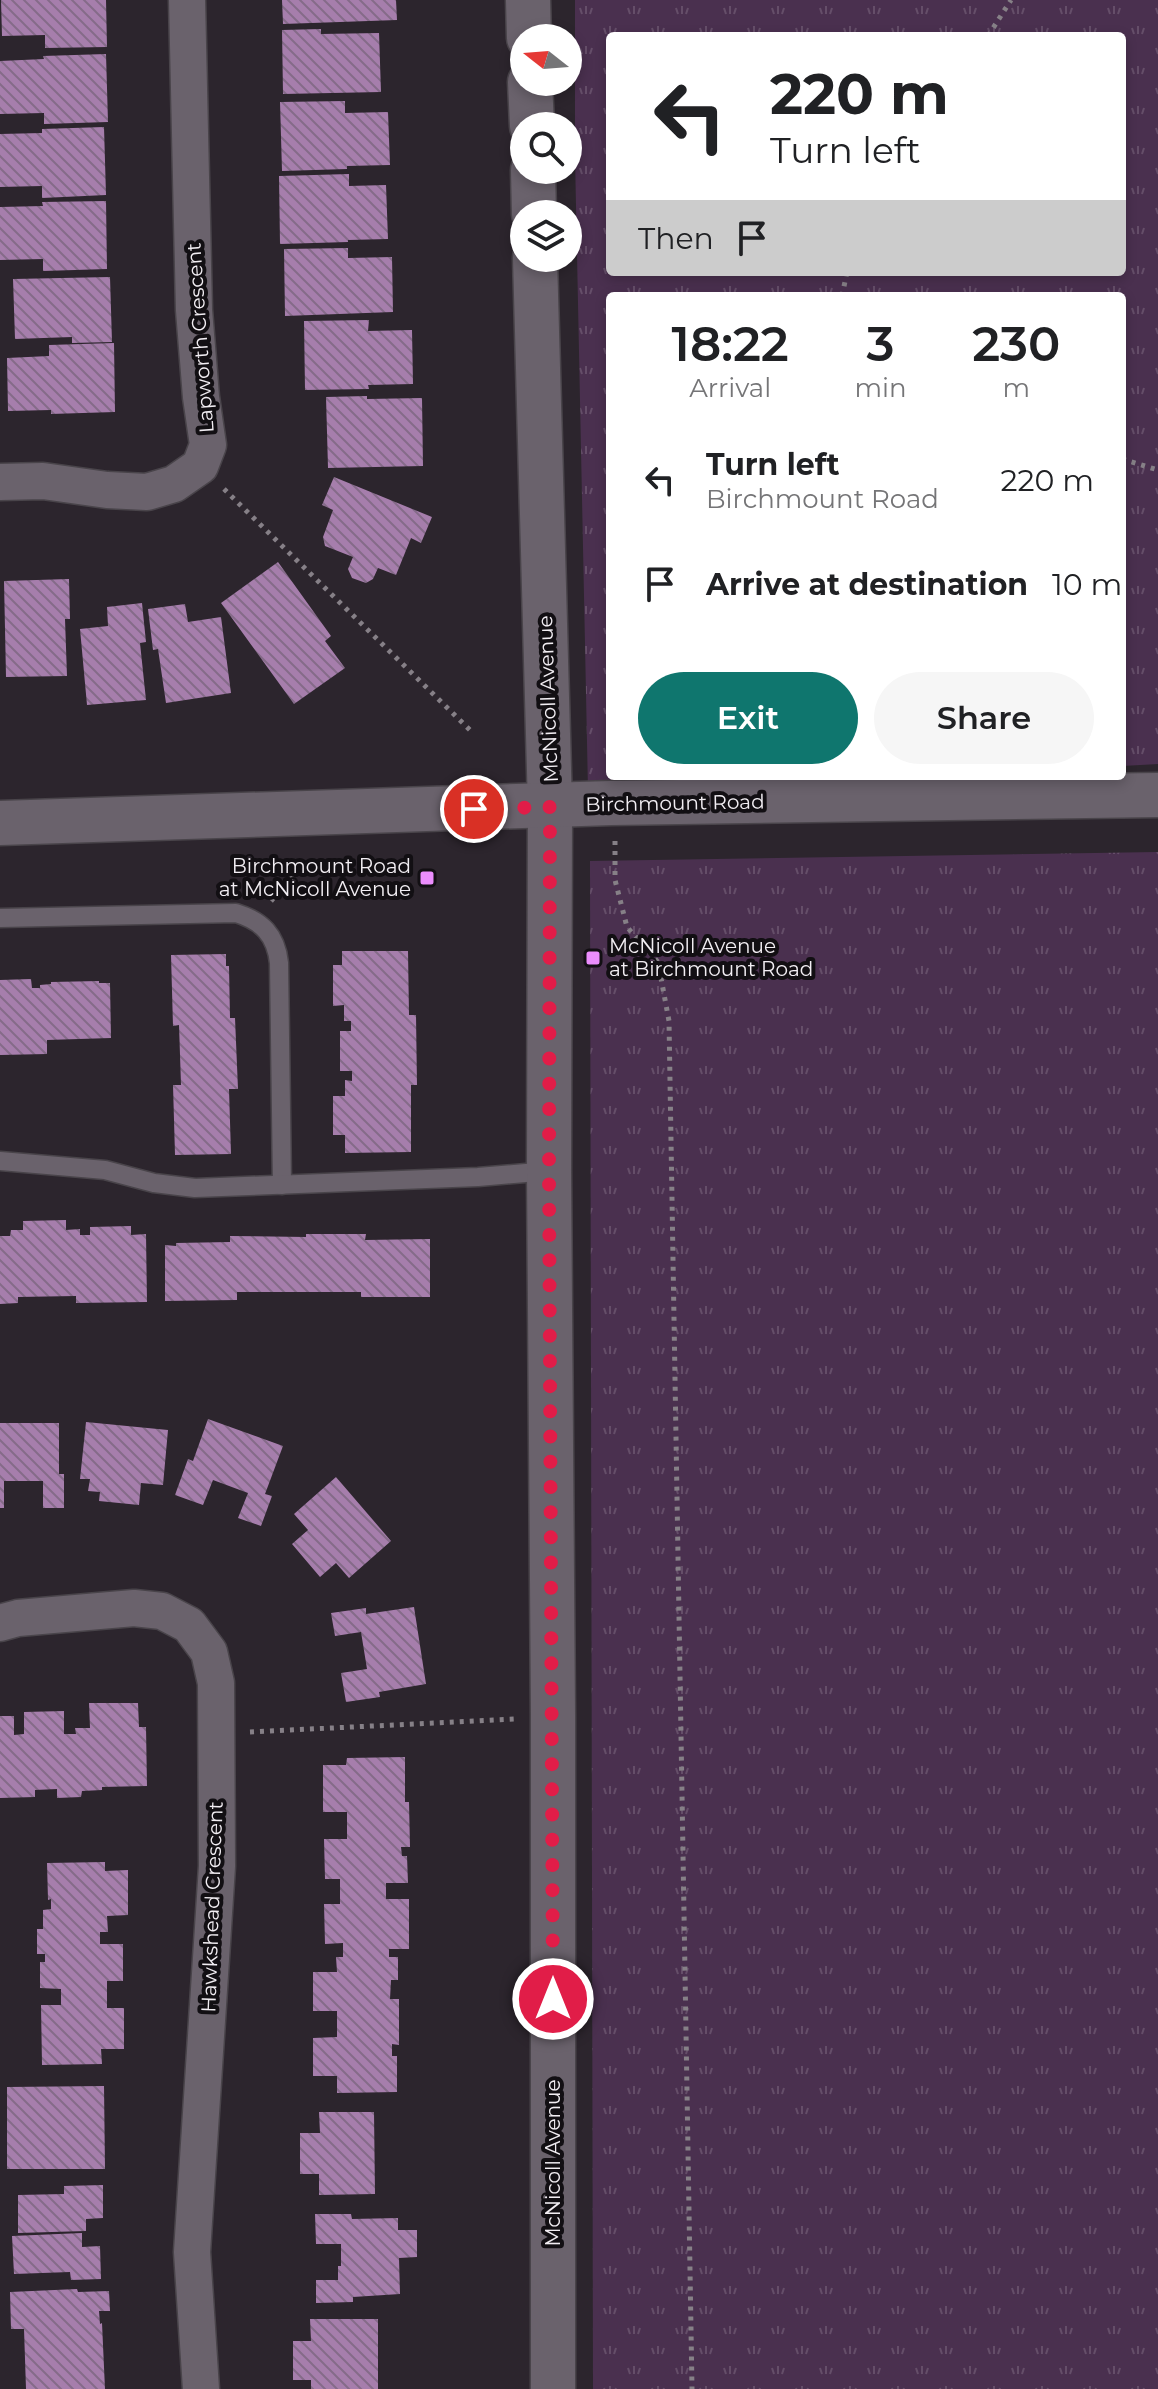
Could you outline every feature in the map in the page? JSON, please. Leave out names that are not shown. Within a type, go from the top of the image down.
[{"type":"main road","points":[[528,0],[529,24]]},
{"type":"main road","name":"McNicoll Avenue","points":[[535,272],[550,807],[553,2389]]},
{"type":"main road","name":"Birchmount Road","points":[[0,823],[611,803],[1158,795]]},
{"type":"street","name":"Lapworth Crescent","points":[[187,0],[194,310],[208,445],[200,466]]},
{"type":"street","points":[[0,482],[43,481],[147,492],[174,484],[200,466]]},
{"type":"street","name":"Hawkshead Crescent","points":[[0,1623],[18,1618],[134,1608],[162,1611],[189,1625],[209,1652],[216,1683],[216,1903],[192,2252],[201,2389]]},
{"type":"lane","points":[[0,918],[236,913],[255,920],[267,929],[277,947],[279,963],[282,1185]]},
{"type":"lane","points":[[0,1161],[105,1170],[154,1183],[195,1188],[478,1177],[549,1171]]},
{"type":"path","points":[[991,32],[1011,0]]},
{"type":"path","points":[[1126,460],[1158,470]]},
{"type":"path","points":[[200,466],[474,734]]},
{"type":"path","points":[[255,920],[295,873]]},
{"type":"path","points":[[615,880],[627,927],[658,962],[669,1021],[692,2389]]},
{"type":"path","points":[[217,1734],[481,1722]]},
{"type":"green space","points":[[575,0],[1158,0],[1158,764],[1126,766],[1126,292],[606,292],[606,780],[813,780],[588,790],[577,272],[582,272],[582,200],[576,200],[576,184],[582,184],[582,112],[575,112],[575,96],[582,96],[582,24],[575,24]]},
{"type":"green space","points":[[1158,852],[1158,2389],[593,2389],[590,861]]},
{"type":"building","points":[[1,0],[106,0],[107,47],[45,48],[45,35],[2,36]]},
{"type":"building","points":[[282,0],[396,0],[397,20],[283,24]]},
{"type":"building","points":[[321,29],[321,34],[379,33],[381,92],[283,94],[282,30]]},
{"type":"building","points":[[106,54],[108,122],[44,124],[44,113],[0,114],[0,61]]},
{"type":"building","points":[[345,101],[345,113],[388,112],[390,165],[282,171],[280,102]]},
{"type":"building","points":[[104,127],[106,195],[42,198],[42,186],[0,187],[0,134]]},
{"type":"building","points":[[349,174],[349,186],[386,185],[388,239],[280,244],[279,176]]},
{"type":"building","points":[[106,201],[107,269],[43,271],[43,259],[0,260],[0,207],[43,206],[42,202]]},
{"type":"building","points":[[348,248],[348,258],[392,257],[393,312],[285,316],[284,249]]},
{"type":"building","points":[[110,277],[112,342],[72,343],[72,337],[15,339],[13,279]]},
{"type":"building","points":[[369,320],[368,331],[412,330],[413,384],[368,385],[369,389],[305,390],[304,321]]},
{"type":"building","points":[[114,343],[115,412],[51,414],[51,410],[8,411],[7,358],[49,356],[49,345]]},
{"type":"building","points":[[367,396],[367,399],[422,398],[423,466],[328,468],[326,397]]},
{"type":"building","points":[[334,477],[432,517],[421,543],[411,538],[396,575],[378,568],[373,579],[366,583],[352,578],[348,569],[353,557],[325,546],[323,537],[333,510],[322,505]]},
{"type":"building","points":[[278,562],[331,636],[325,641],[345,668],[294,704],[221,603]]},
{"type":"building","points":[[69,579],[70,619],[65,619],[67,676],[6,677],[4,581]]},
{"type":"building","points":[[142,603],[146,642],[140,643],[146,700],[87,705],[80,629],[108,626],[107,607]]},
{"type":"building","points":[[185,604],[188,622],[221,617],[231,693],[166,703],[158,649],[153,650],[148,609]]},
{"type":"building","points":[[342,951],[408,951],[409,1015],[416,1015],[417,1085],[411,1085],[411,1152],[345,1153],[345,1135],[333,1135],[333,1096],[345,1096],[345,1080],[352,1081],[352,1071],[340,1071],[340,1031],[351,1031],[351,1021],[344,1021],[344,1005],[333,1006],[333,965],[342,965]]},
{"type":"building","points":[[226,954],[230,1018],[235,1018],[238,1089],[229,1089],[231,1154],[175,1155],[173,1085],[181,1085],[179,1025],[173,1026],[171,955]]},
{"type":"building","points":[[31,979],[32,988],[40,988],[40,985],[51,982],[110,983],[111,1038],[47,1040],[47,1054],[0,1055],[0,980]]},
{"type":"building","points":[[66,1220],[66,1230],[80,1229],[80,1235],[90,1235],[90,1227],[131,1226],[131,1235],[146,1234],[147,1302],[76,1303],[76,1296],[18,1297],[18,1303],[0,1304],[0,1236],[10,1236],[11,1230],[23,1230],[23,1221]]},
{"type":"building","points":[[306,1234],[366,1234],[365,1240],[430,1239],[430,1297],[361,1297],[361,1292],[237,1292],[237,1300],[165,1301],[165,1245],[230,1242],[230,1236],[306,1237]]},
{"type":"building","points":[[208,1419],[283,1446],[265,1494],[272,1496],[261,1526],[238,1518],[248,1493],[213,1480],[203,1505],[175,1495],[188,1459],[193,1461]]},
{"type":"building","points":[[86,1422],[168,1430],[163,1485],[141,1483],[139,1505],[99,1501],[100,1492],[88,1491],[90,1479],[80,1479]]},
{"type":"building","points":[[0,1423],[59,1423],[59,1474],[64,1474],[64,1508],[43,1508],[43,1481],[4,1481],[4,1508],[0,1508]]},
{"type":"building","points":[[336,1477],[391,1541],[349,1578],[336,1563],[320,1577],[292,1544],[308,1530],[294,1514]]},
{"type":"building","points":[[414,1607],[426,1684],[379,1692],[380,1697],[346,1702],[341,1673],[367,1669],[361,1632],[335,1636],[331,1613],[366,1608],[366,1614]]},
{"type":"building","points":[[89,1703],[138,1703],[139,1727],[146,1727],[147,1786],[102,1787],[102,1790],[82,1791],[81,1797],[57,1798],[57,1789],[35,1790],[35,1797],[0,1798],[0,1716],[14,1716],[14,1735],[24,1734],[24,1712],[64,1711],[64,1734],[76,1734],[75,1728],[90,1728]]},
{"type":"building","points":[[405,1757],[405,1802],[409,1802],[410,1847],[401,1847],[402,1856],[407,1856],[408,1883],[386,1883],[386,1899],[409,1899],[409,1949],[389,1949],[389,1957],[398,1957],[398,1980],[391,1980],[390,1999],[399,1999],[399,2045],[392,2044],[392,2056],[397,2056],[397,2092],[337,2093],[337,2076],[313,2076],[313,2038],[337,2037],[337,2011],[313,2011],[313,1972],[337,1972],[336,1957],[343,1957],[343,1943],[325,1944],[324,1904],[340,1904],[340,1879],[325,1879],[324,1839],[347,1839],[347,1812],[323,1812],[323,1765],[346,1765],[347,1758]]},
{"type":"building","points":[[105,1862],[105,1871],[128,1870],[128,1915],[107,1916],[108,1932],[100,1932],[100,1944],[123,1944],[123,1981],[107,1981],[107,2008],[124,2008],[124,2049],[101,2049],[102,2064],[42,2065],[41,2005],[61,2005],[61,1989],[40,1988],[40,1962],[45,1962],[45,1954],[37,1954],[37,1929],[43,1929],[43,1910],[51,1909],[47,1863]]},
{"type":"building","points":[[104,2086],[105,2169],[7,2169],[7,2087]]},
{"type":"building","points":[[319,2112],[374,2112],[375,2194],[319,2195],[319,2174],[300,2174],[300,2133],[320,2133]]},
{"type":"building","points":[[103,2185],[103,2218],[86,2219],[86,2231],[18,2233],[18,2195],[64,2194],[64,2186]]},
{"type":"building","points":[[315,2214],[351,2214],[352,2219],[398,2218],[398,2230],[417,2230],[417,2257],[399,2258],[400,2294],[353,2297],[353,2302],[316,2303],[316,2280],[338,2280],[341,2244],[316,2244]]},
{"type":"building","points":[[82,2233],[82,2247],[100,2246],[101,2279],[71,2280],[70,2272],[14,2274],[12,2236]]},
{"type":"building","points":[[77,2289],[78,2292],[109,2291],[110,2311],[99,2311],[105,2389],[26,2389],[24,2329],[11,2329],[10,2292]]},
{"type":"building","points":[[310,2319],[378,2319],[378,2389],[311,2389],[311,2380],[293,2380],[293,2341],[311,2341]]},
{"type":"place","name":"Birchmount Road at McNicoll Avenue","points":[[427,878]]},
{"type":"place","name":"McNicoll Avenue at Birchmount Road","points":[[593,958]]},
{"type":"route","points":[[474,809],[550,807],[553,1999]]}]
